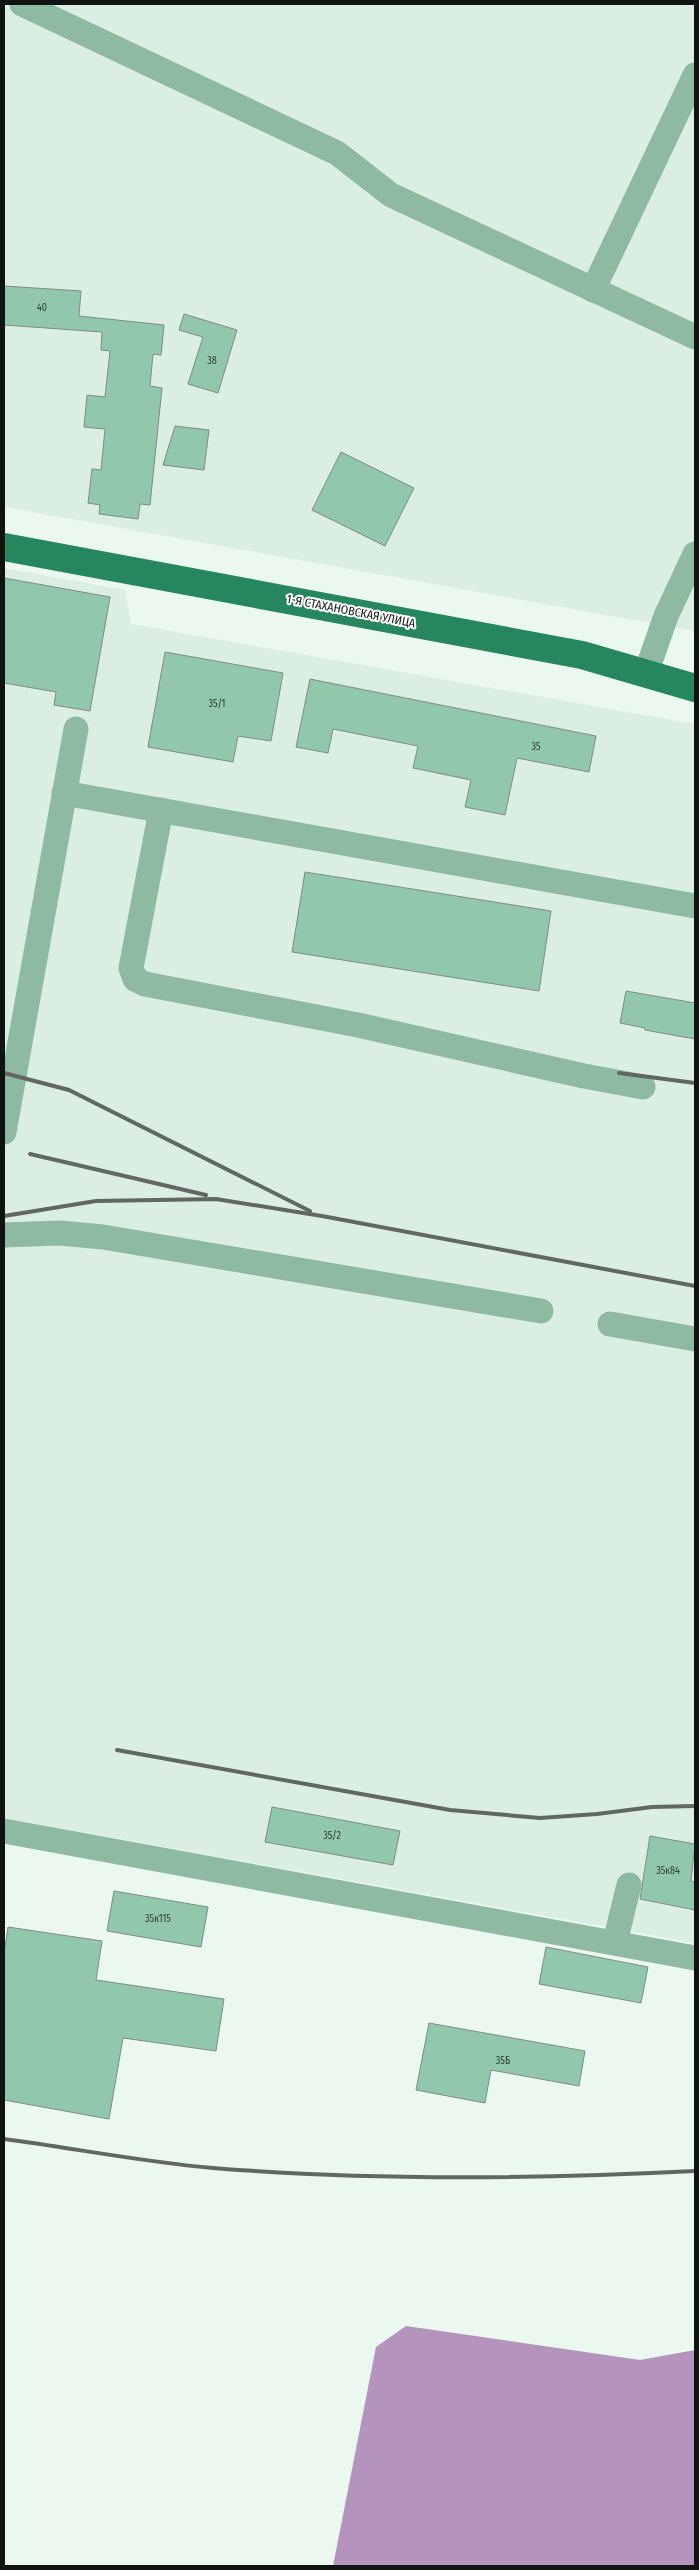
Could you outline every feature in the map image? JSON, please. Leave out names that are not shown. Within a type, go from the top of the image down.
[{"type":"main road","name":"1-Я СТАХАНОВСКАЯ УЛИЦА","points":[[4,546],[582,655],[695,688]]},
{"type":"lane","points":[[22,4],[337,153],[392,195],[695,338]]},
{"type":"lane","points":[[593,290],[695,75]]},
{"type":"lane","points":[[646,673],[666,616],[695,554]]},
{"type":"lane","points":[[4,1132],[76,729]]},
{"type":"lane","points":[[64,793],[695,906]]},
{"type":"lane","points":[[161,810],[131,968],[135,979],[145,984],[358,1025],[584,1076],[643,1086]]},
{"type":"lane","points":[[4,1235],[60,1233],[103,1237],[540,1311]]},
{"type":"lane","points":[[610,1324],[695,1339]]},
{"type":"lane","points":[[4,1832],[695,1958]]},
{"type":"lane","points":[[615,1942],[628,1885]]},
{"type":"shaded area","points":[[4,4],[695,4],[695,631],[4,507]]},
{"type":"shaded area","points":[[4,568],[125,590],[131,624],[695,724],[695,1943],[4,1818]]},
{"type":"shaded area","points":[[406,2326],[640,2360],[695,2350],[695,2566],[333,2566],[376,2347]]},
{"type":"building","points":[[4,286],[81,291],[79,316],[164,325],[161,355],[153,354],[150,386],[162,388],[150,505],[140,504],[138,519],[99,514],[100,505],[88,503],[92,469],[101,470],[105,429],[84,427],[87,395],[105,397],[110,351],[101,350],[102,332],[4,325]]},
{"type":"building","points":[[184,314],[237,330],[218,393],[188,384],[203,337],[179,330]]},
{"type":"building","points":[[175,426],[209,430],[204,470],[163,465]]},
{"type":"building","points":[[341,452],[414,488],[385,546],[312,510]]},
{"type":"building","points":[[4,578],[110,597],[90,711],[54,705],[56,692],[4,683]]},
{"type":"building","points":[[165,652],[283,673],[271,741],[238,736],[233,762],[148,747]]},
{"type":"building","points":[[310,679],[596,736],[589,772],[517,758],[505,815],[465,807],[471,780],[413,768],[418,746],[333,729],[328,753],[296,747]]},
{"type":"building","points":[[305,872],[551,911],[539,991],[292,952]]},
{"type":"building","points":[[626,991],[695,1003],[695,1039],[645,1030],[645,1028],[620,1023]]},
{"type":"building","points":[[272,1807],[400,1831],[393,1865],[265,1842]]},
{"type":"building","points":[[650,1836],[695,1844],[691,1881],[695,1882],[695,1910],[640,1899]]},
{"type":"building","points":[[114,1891],[208,1907],[201,1947],[107,1931]]},
{"type":"building","points":[[8,1927],[102,1941],[96,1980],[224,1999],[216,2051],[123,2038],[109,2119],[4,2100],[4,1954]]},
{"type":"building","points":[[546,1947],[648,1967],[641,2003],[539,1984]]},
{"type":"building","points":[[429,2023],[585,2051],[579,2086],[491,2070],[485,2103],[416,2090]]},
{"type":"railway","points":[[4,1073],[69,1090],[310,1211]]},
{"type":"railway","points":[[619,1073],[695,1083]]},
{"type":"railway","points":[[30,1154],[206,1195]]},
{"type":"railway","points":[[4,1216],[96,1201],[216,1199],[322,1216],[695,1286]]},
{"type":"railway","points":[[117,1750],[450,1810],[540,1818],[597,1814],[652,1807],[695,1806]]},
{"type":"railway","points":[[4,2139],[134,2159],[213,2168],[333,2175],[514,2177],[695,2171]]}]
